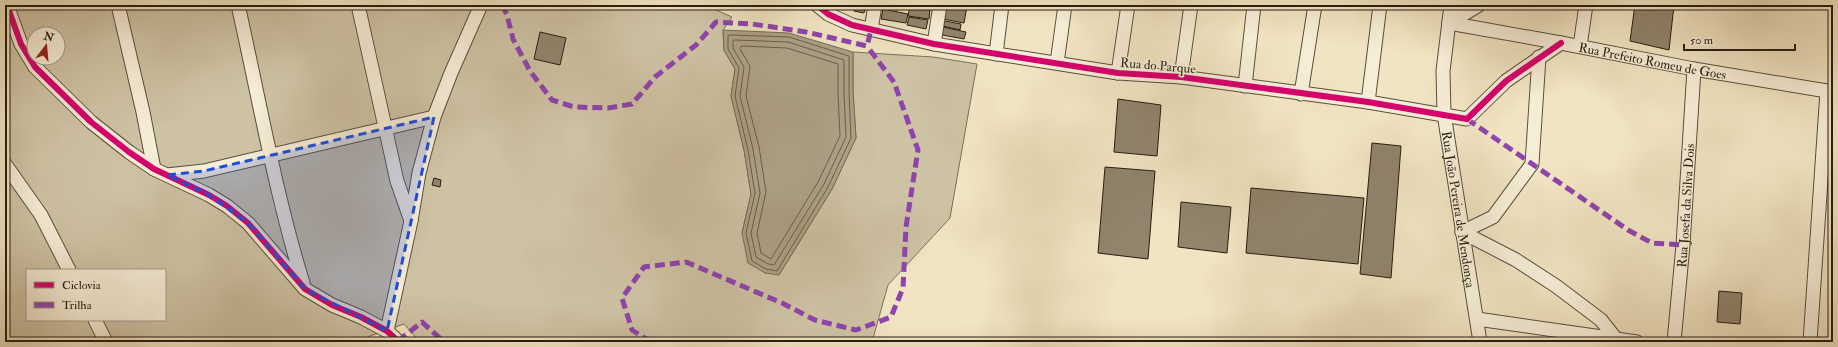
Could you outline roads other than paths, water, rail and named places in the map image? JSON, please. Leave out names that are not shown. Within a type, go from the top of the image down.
[{"type":"street","points":[[6,5],[21,44],[35,67],[91,122],[128,152],[154,169],[209,195],[227,206],[248,223],[305,289],[332,305],[361,316],[387,332],[399,342]]},
{"type":"street","points":[[118,5],[143,112],[154,169]]},
{"type":"street","points":[[238,5],[270,154],[292,246],[305,289]]},
{"type":"street","points":[[358,5],[397,181],[411,221]]},
{"type":"street","name":"Rua do Parque","points":[[817,5],[828,14],[846,23],[934,44],[1118,73],[1181,77],[1368,102],[1467,119],[1506,81],[1539,57]]},
{"type":"street","points":[[871,30],[875,5]]},
{"type":"street","points":[[934,44],[940,5]]},
{"type":"street","points":[[996,54],[1002,5]]},
{"type":"street","points":[[1057,63],[1065,5]]},
{"type":"street","points":[[1118,73],[1128,5]]},
{"type":"street","points":[[1181,77],[1191,5]]},
{"type":"street","points":[[1245,86],[1254,5]]},
{"type":"street","points":[[1301,94],[1315,5]]},
{"type":"street","points":[[1368,102],[1380,5]]},
{"type":"street","name":"Rua João Pereira de Mendonça","points":[[1451,5],[1443,71],[1444,114],[1462,232],[1478,319],[1480,342]]},
{"type":"street","points":[[1449,23],[1479,5]]},
{"type":"street","points":[[1580,46],[1586,5]]},
{"type":"street","points":[[387,332],[411,221],[419,173],[434,117],[451,73],[480,7]]},
{"type":"street","name":"Rua Prefeito Romeu de Goes","points":[[1449,23],[1580,46],[1694,69],[1830,91]]},
{"type":"street","points":[[1462,232],[1493,217],[1532,164],[1539,57],[1561,43]]},
{"type":"street","name":"Rua Josefa da Silva Dois","points":[[1674,342],[1683,245],[1694,69]]},
{"type":"street","points":[[1810,342],[1830,91]]},
{"type":"street","points":[[167,176],[204,170],[434,117]]},
{"type":"street","points":[[5,164],[41,215],[68,269]]},
{"type":"street","points":[[1462,232],[1516,260],[1556,286],[1601,320],[1616,339]]},
{"type":"street","points":[[1478,319],[1637,342]]},
{"type":"street","points":[[96,321],[106,342]]},
{"type":"water","points":[[723,30],[789,33],[853,52],[853,92],[856,138],[832,189],[779,275],[765,273],[748,263],[742,233],[751,194],[744,150],[731,96],[735,69],[724,50]]}]
